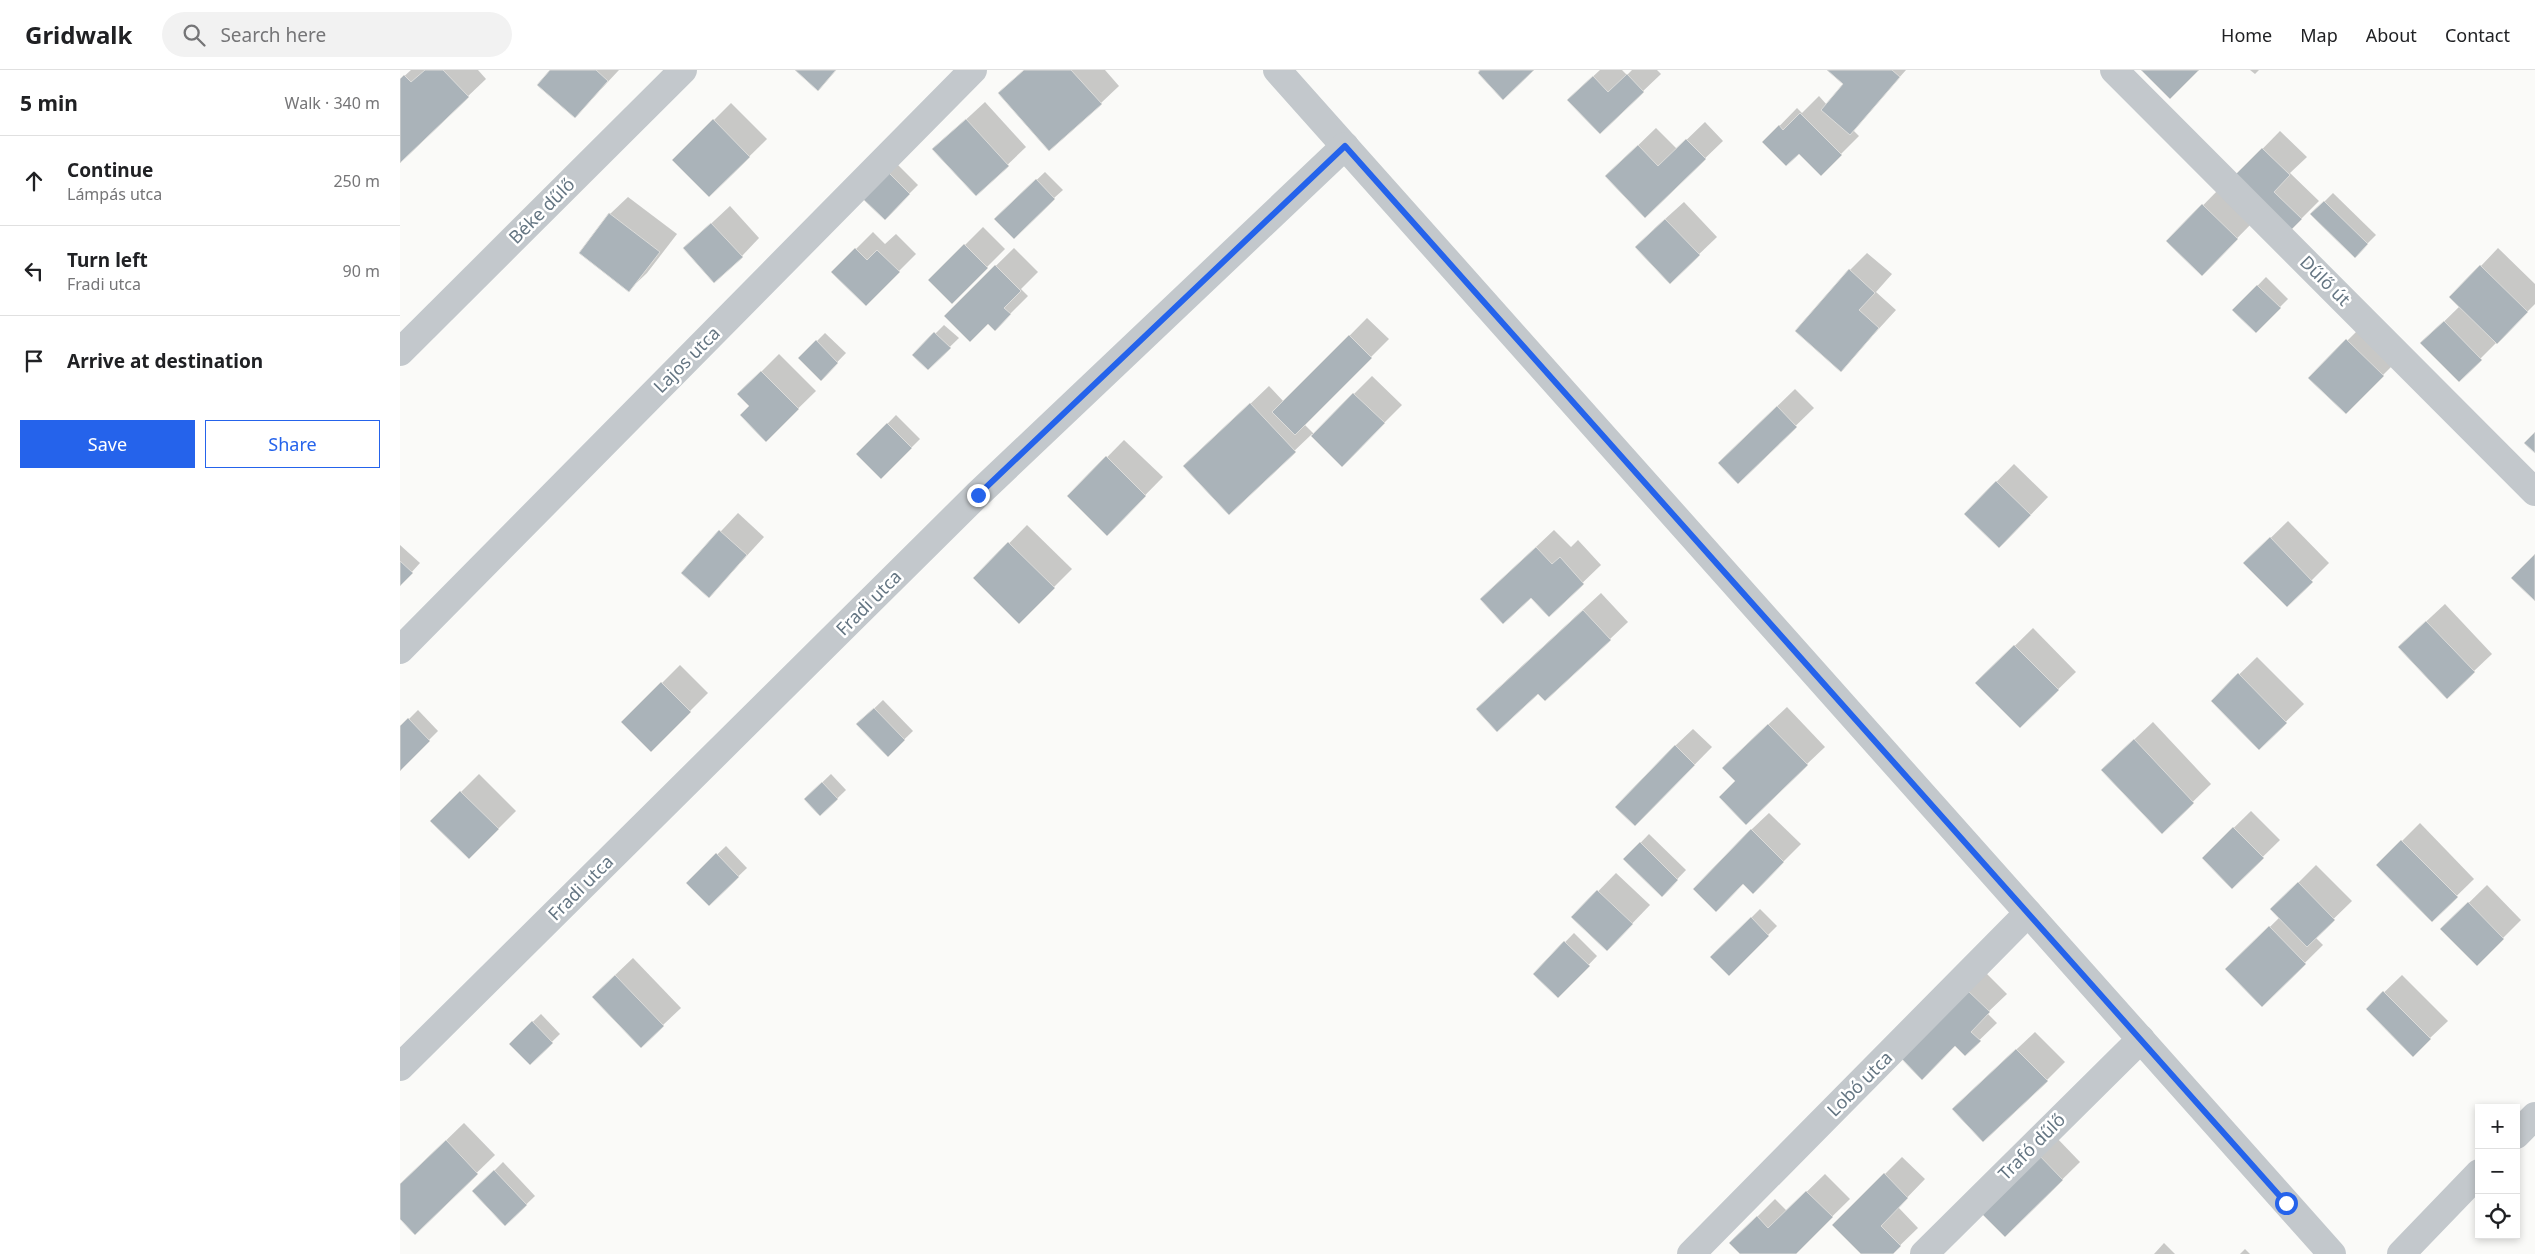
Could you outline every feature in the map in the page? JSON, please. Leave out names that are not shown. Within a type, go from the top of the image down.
[{"type":"street","name":"Béke dűlő","points":[[400,352],[683,70]]},
{"type":"street","name":"Lajos utca","points":[[400,650],[973,70]]},
{"type":"street","points":[[1277,70],[2332,1254]]},
{"type":"street","name":"Dűlő út","points":[[2114,70],[2535,492]]},
{"type":"street","name":"Fradi utca","points":[[400,1068],[978,495],[1345,146]]},
{"type":"street","name":"Lobó utca","points":[[1691,1254],[2028,913]]},
{"type":"street","name":"Trafó dűlő","points":[[1924,1254],[2141,1039]]},
{"type":"street","points":[[2520,1131],[2535,1116]]},
{"type":"street","points":[[2401,1254],[2475,1178]]},
{"type":"building","points":[[425,70],[443,70],[469,97],[400,163],[400,79],[404,75],[411,82]]},
{"type":"building","points":[[550,70],[596,70],[608,81],[575,118],[537,85]]},
{"type":"building","points":[[795,70],[836,70],[818,91]]},
{"type":"building","points":[[1024,70],[1071,70],[1102,104],[1049,151],[998,93]]},
{"type":"building","points":[[1480,70],[1534,70],[1503,100],[1478,73]]},
{"type":"building","points":[[1827,70],[1892,70],[1900,77],[1850,135],[1821,110],[1843,84]]},
{"type":"building","points":[[2141,70],[2199,70],[2170,99]]},
{"type":"building","points":[[1627,74],[1644,92],[1600,134],[1567,100],[1593,76],[1608,92]]},
{"type":"building","points":[[1800,113],[1842,155],[1821,176],[1799,154],[1786,166],[1762,142],[1779,125],[1783,130]]},
{"type":"building","points":[[713,119],[750,157],[709,197],[672,160]]},
{"type":"building","points":[[966,119],[1009,166],[976,196],[932,149]]},
{"type":"building","points":[[1686,139],[1706,159],[1645,218],[1605,176],[1638,145],[1658,166]]},
{"type":"building","points":[[2262,148],[2290,175],[2274,192],[2302,219],[2288,233],[2231,179]]},
{"type":"building","points":[[889,173],[910,194],[885,220],[863,199]]},
{"type":"building","points":[[1036,179],[1055,199],[1014,239],[994,219]]},
{"type":"building","points":[[2324,201],[2368,244],[2355,258],[2310,214]]},
{"type":"building","points":[[2202,204],[2238,239],[2202,276],[2166,241]]},
{"type":"building","points":[[609,213],[660,252],[629,292],[579,253]]},
{"type":"building","points":[[1665,219],[1700,255],[1670,284],[1635,247]]},
{"type":"building","points":[[711,223],[743,257],[714,283],[683,248]]},
{"type":"building","points":[[964,244],[988,268],[952,304],[928,280]]},
{"type":"building","points":[[855,248],[867,260],[877,250],[900,272],[866,306],[831,272]]},
{"type":"building","points":[[995,265],[1021,291],[1004,308],[1011,314],[995,331],[988,324],[970,342],[944,316]]},
{"type":"building","points":[[2480,265],[2528,312],[2497,344],[2449,297]]},
{"type":"building","points":[[1849,269],[1875,293],[1859,310],[1879,328],[1841,372],[1795,331]]},
{"type":"building","points":[[2257,285],[2281,308],[2256,333],[2232,310]]},
{"type":"building","points":[[2444,321],[2482,360],[2459,382],[2420,343]]},
{"type":"building","points":[[934,332],[951,348],[928,370],[912,355]]},
{"type":"building","points":[[1349,335],[1372,358],[1295,435],[1272,412]]},
{"type":"building","points":[[2346,339],[2384,376],[2346,414],[2308,378]]},
{"type":"building","points":[[816,340],[838,363],[821,381],[798,358]]},
{"type":"building","points":[[761,371],[799,409],[766,442],[740,415],[749,406],[737,394]]},
{"type":"building","points":[[1353,393],[1385,423],[1342,467],[1311,436]]},
{"type":"building","points":[[1250,403],[1296,452],[1229,515],[1183,466]]},
{"type":"building","points":[[1777,406],[1797,427],[1738,484],[1718,463]]},
{"type":"building","points":[[887,423],[912,448],[881,479],[856,454]]},
{"type":"building","points":[[2535,432],[2535,453],[2524,443]]},
{"type":"building","points":[[1106,456],[1146,496],[1107,536],[1067,496]]},
{"type":"building","points":[[1996,481],[2031,515],[1999,548],[1964,514]]},
{"type":"building","points":[[719,530],[747,555],[709,598],[681,573]]},
{"type":"building","points":[[2270,537],[2313,582],[2287,607],[2243,563]]},
{"type":"building","points":[[1008,542],[1055,588],[1019,624],[973,578]]},
{"type":"building","points":[[1536,547],[1552,564],[1560,557],[1584,584],[1549,617],[1531,598],[1503,624],[1480,599]]},
{"type":"building","points":[[2535,554],[2535,601],[2511,578]]},
{"type":"building","points":[[400,561],[413,573],[400,586]]},
{"type":"building","points":[[1583,610],[1611,640],[1545,701],[1538,694],[1497,732],[1476,709]]},
{"type":"building","points":[[2426,621],[2475,672],[2447,699],[2398,647]]},
{"type":"building","points":[[2014,645],[2059,690],[2020,728],[1975,683]]},
{"type":"building","points":[[2238,673],[2287,723],[2259,750],[2211,701]]},
{"type":"building","points":[[661,682],[691,712],[651,752],[621,722]]},
{"type":"building","points":[[874,708],[905,740],[888,757],[856,724]]},
{"type":"building","points":[[408,718],[430,741],[400,771],[400,726]]},
{"type":"building","points":[[1768,724],[1808,765],[1746,825],[1719,797],[1735,781],[1722,768]]},
{"type":"building","points":[[2134,739],[2194,803],[2162,834],[2101,770]]},
{"type":"building","points":[[1675,745],[1695,765],[1635,826],[1615,807]]},
{"type":"building","points":[[822,782],[838,799],[820,816],[804,799]]},
{"type":"building","points":[[460,791],[499,829],[469,859],[430,821]]},
{"type":"building","points":[[2233,827],[2264,858],[2232,889],[2202,858]]},
{"type":"building","points":[[1751,829],[1784,862],[1753,894],[1743,884],[1716,912],[1693,889]]},
{"type":"building","points":[[2401,840],[2458,897],[2432,922],[2376,865]]},
{"type":"building","points":[[1640,842],[1678,880],[1662,897],[1623,859]]},
{"type":"building","points":[[716,853],[739,877],[709,906],[686,883]]},
{"type":"building","points":[[2298,882],[2335,920],[2307,947],[2270,909]]},
{"type":"building","points":[[1597,890],[1633,924],[1607,951],[1571,917]]},
{"type":"building","points":[[2468,902],[2504,939],[2477,966],[2440,929]]},
{"type":"building","points":[[1751,917],[1769,936],[1729,976],[1710,957]]},
{"type":"building","points":[[2269,926],[2306,964],[2262,1007],[2225,969]]},
{"type":"building","points":[[1564,941],[1590,966],[1558,998],[1533,974]]},
{"type":"building","points":[[615,975],[664,1026],[641,1048],[592,997]]},
{"type":"building","points":[[1966,989],[1990,1012],[1971,1032],[1981,1041],[1965,1056],[1955,1046],[1922,1080],[1899,1056]]},
{"type":"building","points":[[2383,991],[2431,1039],[2413,1057],[2366,1009]]},
{"type":"building","points":[[532,1021],[553,1043],[530,1065],[509,1044]]},
{"type":"building","points":[[2016,1049],[2048,1081],[1983,1142],[1952,1109]]},
{"type":"building","points":[[446,1140],[478,1174],[415,1235],[400,1219],[400,1184]]},
{"type":"building","points":[[2036,1152],[2063,1180],[2005,1237],[1978,1210]]},
{"type":"building","points":[[494,1170],[527,1205],[505,1226],[472,1191]]},
{"type":"building","points":[[1884,1173],[1908,1198],[1881,1226],[1901,1246],[1893,1254],[1861,1254],[1832,1225]]},
{"type":"building","points":[[1806,1191],[1833,1217],[1796,1254],[1740,1254],[1729,1243],[1757,1216],[1768,1228]]},
{"type":"route","points":[[978,495],[1345,146],[2286,1203]]}]
